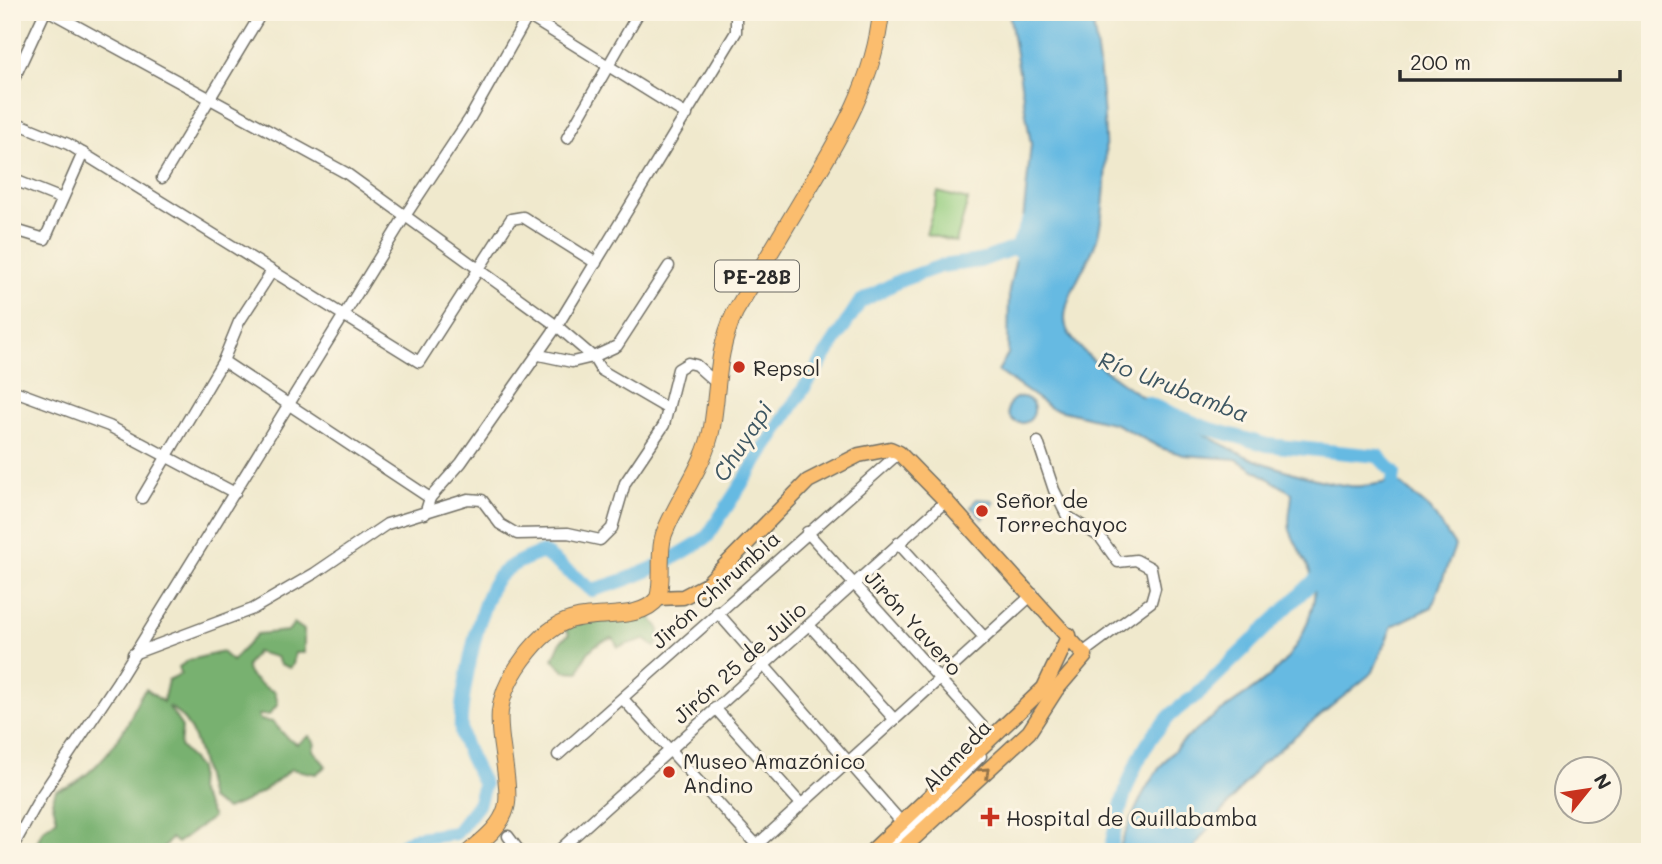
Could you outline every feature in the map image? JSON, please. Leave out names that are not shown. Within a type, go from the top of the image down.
[{"type":"highway","name":"PE-28B","points":[[659,590],[660,549],[668,524],[704,455],[712,427],[715,382],[724,335],[735,312],[835,146],[853,110],[879,36],[881,12]]},
{"type":"highway","points":[[468,852],[494,829],[507,807],[498,713],[504,691],[518,667],[555,626],[570,620],[629,612],[649,606],[659,590]]},
{"type":"main road","points":[[659,590],[683,597],[706,585],[808,481],[859,454],[881,449],[899,453],[1032,594],[1084,652],[1083,660],[1056,690],[1033,727],[899,852]]},
{"type":"main road","points":[[872,852],[1050,680],[1069,635]]},
{"type":"main road","points":[[1017,714],[1033,727]]},
{"type":"street","points":[[12,83],[45,12]]},
{"type":"street","points":[[51,12],[346,173],[558,326],[593,357],[601,370],[668,409]]},
{"type":"street","points":[[162,178],[262,12]]},
{"type":"street","points":[[567,138],[639,12]]},
{"type":"street","points":[[425,513],[430,498],[461,463],[558,326],[736,32],[736,12]]},
{"type":"street","points":[[12,848],[41,796],[290,406],[405,216],[470,118],[529,14],[687,115]]},
{"type":"street","points":[[12,121],[83,153],[419,362],[511,219],[523,217],[596,263]]},
{"type":"street","points":[[12,229],[45,239],[83,153]]},
{"type":"street","points":[[12,179],[62,199]]},
{"type":"street","points":[[539,355],[572,362],[593,357],[617,346],[669,266]]},
{"type":"street","points":[[142,498],[223,361],[239,322],[272,271]]},
{"type":"street","points":[[223,361],[430,498]]},
{"type":"street","points":[[133,654],[253,609],[315,573],[387,524],[475,498],[488,505],[500,524],[517,534],[568,533],[600,540],[612,528],[625,482],[664,425],[676,375],[682,365],[696,365],[715,382]]},
{"type":"street","points":[[12,390],[109,426],[235,493]]},
{"type":"street","points":[[1038,442],[1054,490],[1068,516],[1100,537],[1118,562],[1136,560],[1151,568],[1155,588],[1151,602],[1084,652]]},
{"type":"street","name":"Jirón Chirumbia","points":[[558,755],[716,612],[899,453]]},
{"type":"street","name":"Jirón 25 de Julio","points":[[557,852],[946,501]]},
{"type":"street","name":"Jirón Yavero","points":[[807,532],[992,737]]},
{"type":"street","points":[[898,543],[985,637]]},
{"type":"street","points":[[623,699],[756,849],[1032,594]]},
{"type":"street","points":[[716,612],[903,824]]},
{"type":"street","points":[[809,625],[894,719]]},
{"type":"street","name":"Alameda","points":[[887,852],[1016,720],[1056,690]]},
{"type":"street","points":[[715,708],[802,804]]},
{"type":"street","points":[[508,836],[520,852]]},
{"type":"green space","points":[[938,192],[968,200],[956,242],[926,234]]},
{"type":"green space","points":[[649,615],[659,628],[659,641],[655,647],[644,639],[618,647],[613,638],[606,640],[590,650],[579,672],[564,671],[553,659],[561,641],[569,634],[563,624]]},
{"type":"green space","points":[[294,623],[304,630],[304,653],[295,653],[290,668],[280,664],[276,657],[256,652],[247,670],[257,682],[275,692],[278,704],[269,715],[258,715],[260,720],[273,722],[288,739],[297,744],[309,736],[315,743],[313,750],[326,766],[316,774],[291,769],[261,792],[226,809],[210,799],[192,734],[178,713],[168,706],[182,727],[180,746],[199,768],[198,790],[213,817],[177,843],[171,838],[161,852],[32,852],[43,830],[57,819],[52,801],[56,790],[78,781],[107,754],[146,689],[163,702],[168,680],[181,674],[179,667],[189,660],[222,652],[232,661],[257,634],[288,631]]},
{"type":"water","points":[[1009,12],[1091,12],[1102,95],[1105,187],[1097,239],[1071,294],[1065,316],[1066,326],[1075,342],[1121,382],[1183,422],[1239,453],[1327,482],[1367,486],[1397,481],[1431,510],[1455,546],[1432,607],[1392,626],[1373,672],[1260,765],[1195,845],[1194,852],[1118,852],[1146,789],[1175,749],[1208,720],[1263,681],[1293,650],[1305,629],[1313,604],[1314,583],[1290,530],[1292,493],[1236,459],[1184,455],[1161,448],[1116,424],[1051,408],[998,371],[1008,354],[1009,290],[1022,231],[1031,144]]},
{"type":"water","points":[[1021,397],[1030,401],[1034,410],[1030,419],[1021,423],[1012,419],[1008,410],[1012,401]]},
{"type":"water","name":"Señor de Torrechayoc","points":[[976,499],[992,500],[994,503],[983,519],[971,507]]},
{"type":"waterway","name":"Río Urubamba","points":[[1025,263],[1017,247],[1028,222]]},
{"type":"waterway","name":"Chuyapi","points":[[392,852],[412,839],[456,833],[478,805],[484,785],[462,737],[463,698],[482,612],[494,583],[504,572],[516,563],[543,552],[592,590],[652,569],[693,546],[707,537],[860,302],[899,281],[941,266],[980,261],[1017,247]]},
{"type":"waterway","name":"Río Urubamba","points":[[1146,403],[1207,428],[1267,445],[1378,456],[1394,473],[1391,498]]},
{"type":"waterway","name":"Río Urubamba","points":[[1110,852],[1128,785],[1147,744],[1177,710],[1196,696],[1326,569]]},
{"type":"place","name":"Repsol","points":[[739,367]]},
{"type":"place","name":"Señor de Torrechayoc","points":[[982,511]]},
{"type":"place","name":"Museo Amazónico Andino","points":[[669,772]]},
{"type":"place","name":"Hospital de Quillabamba","points":[[990,817]]}]
